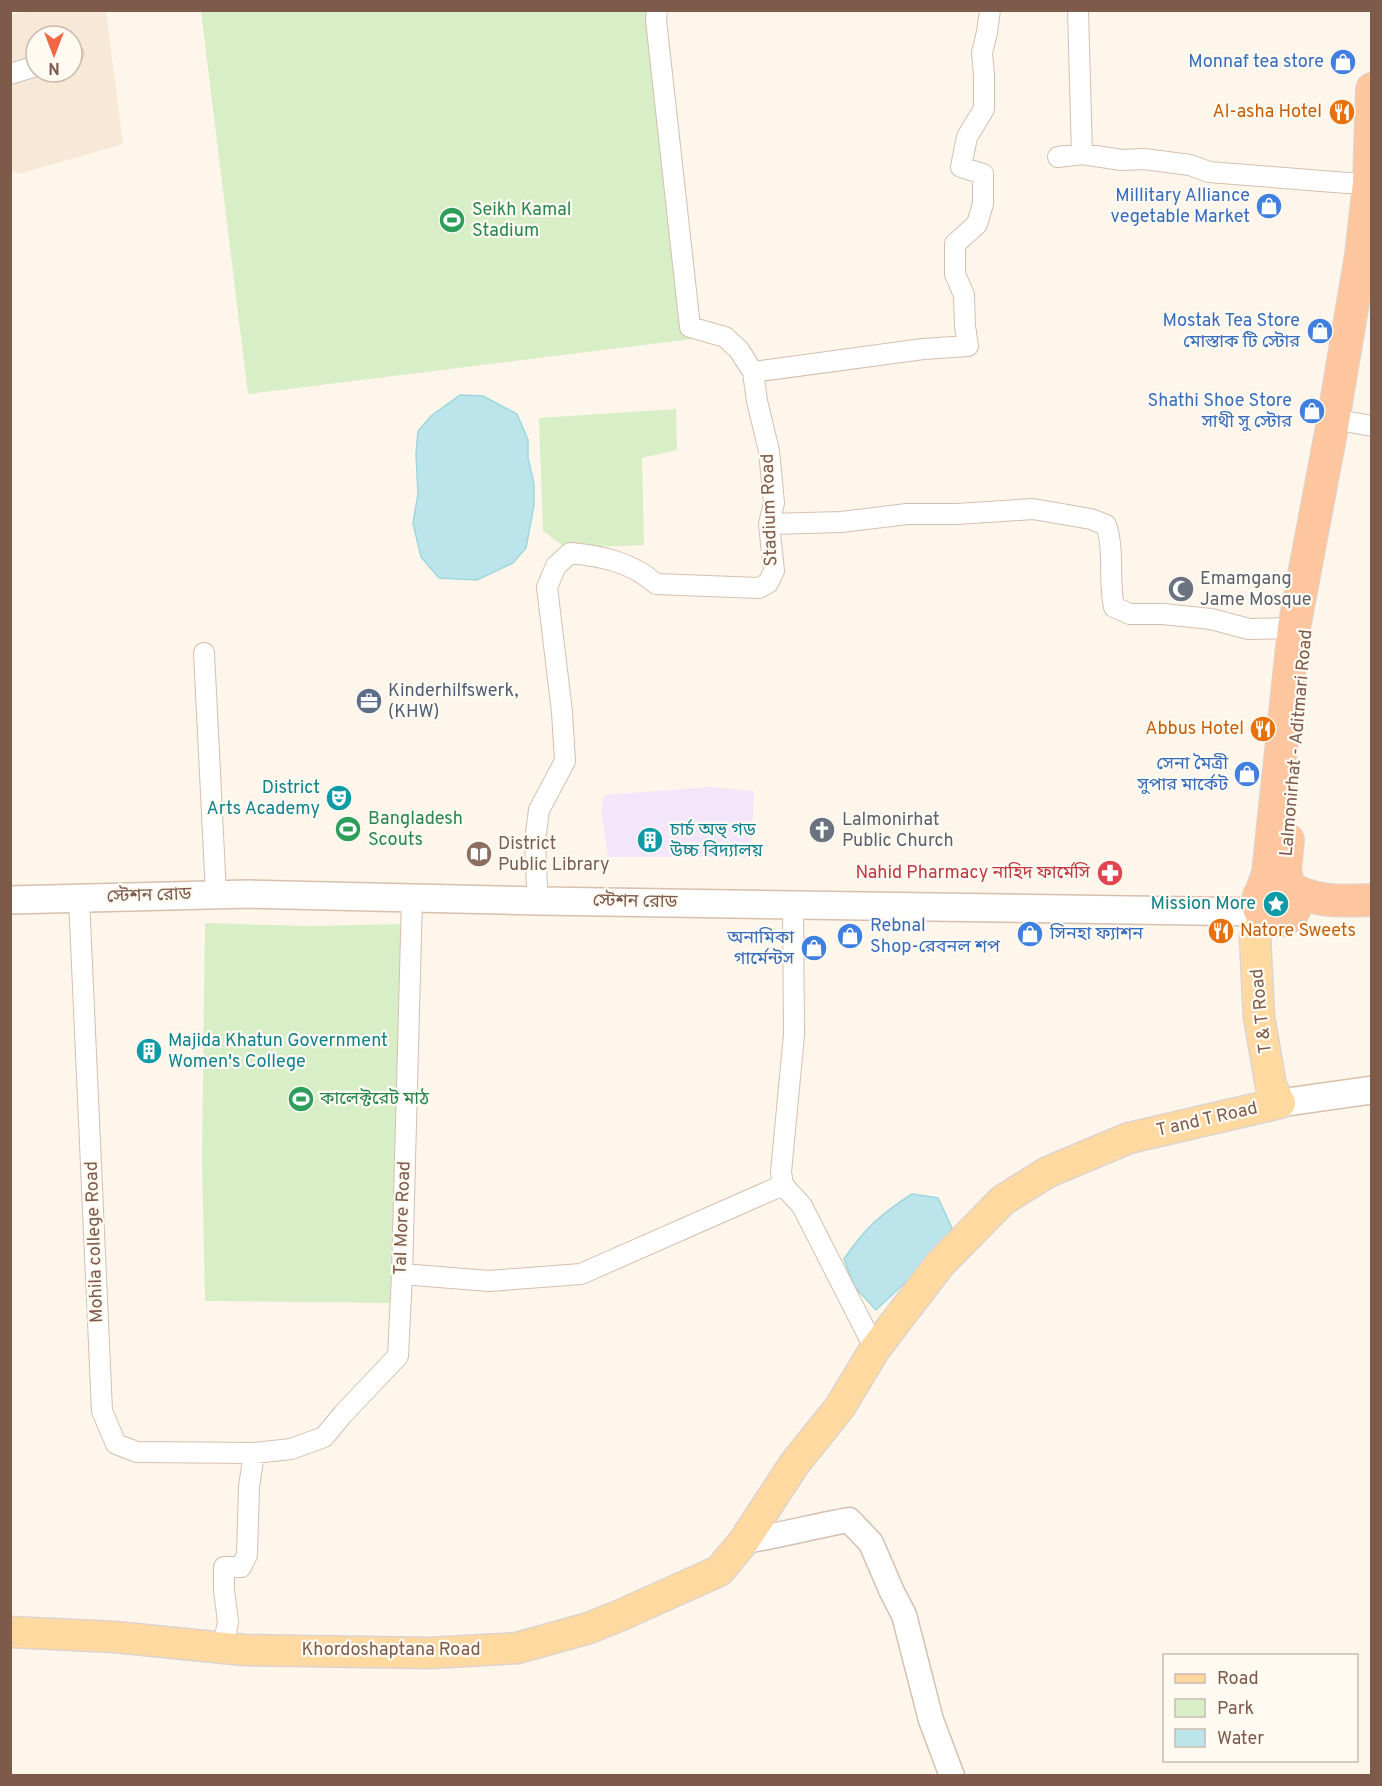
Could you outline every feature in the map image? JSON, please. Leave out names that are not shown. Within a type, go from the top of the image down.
[{"type":"highway","points":[[1274,903],[1268,873],[1294,628],[1332,427],[1361,255],[1369,183],[1371,88]]},
{"type":"highway","name":"Lalmonirhat - Aditmari Road","points":[[1274,903],[1285,871],[1307,628],[1358,424],[1371,266]]},
{"type":"highway","points":[[1274,903],[1304,896],[1321,900],[1371,900]]},
{"type":"highway","points":[[1274,903],[1371,907]]},
{"type":"main road","name":"স্টেশন রোড","points":[[10,900],[216,894],[540,901],[1274,903]]},
{"type":"main road","name":"T & T Road","points":[[1274,903],[1255,937],[1259,1017],[1271,1086],[1280,1103]]},
{"type":"main road","name":"T and T Road","points":[[875,1348],[940,1263],[1003,1200],[1048,1172],[1129,1138],[1280,1103],[1371,1090]]},
{"type":"main road","name":"Khordoshaptana Road","points":[[10,1632],[115,1636],[244,1650],[430,1653],[517,1648],[589,1628],[719,1570],[744,1541],[795,1463],[840,1407],[875,1348]]},
{"type":"street","name":"Stadium Road","points":[[540,901],[537,888],[535,840],[539,810],[565,760],[562,712],[547,587],[556,566],[570,553],[601,556],[645,574],[656,584],[759,588],[768,584],[774,572],[769,524],[774,503],[769,451],[753,372],[739,350],[725,338],[690,327],[656,20],[657,10]]},
{"type":"street","points":[[753,372],[923,349],[968,346],[964,296],[955,274],[955,244],[977,224],[983,204],[983,174],[961,167],[967,137],[984,109],[982,53],[990,10]]},
{"type":"street","points":[[1078,10],[1082,154]]},
{"type":"street","points":[[1058,157],[1082,154],[1113,159],[1144,159],[1190,165],[1209,172],[1369,183]]},
{"type":"street","points":[[769,524],[841,522],[907,514],[957,514],[1033,509],[1091,519],[1106,525],[1110,537],[1114,607],[1130,614],[1163,614],[1211,619],[1249,630],[1294,628]]},
{"type":"street","points":[[204,653],[216,894]]},
{"type":"street","name":"Mohila college Road","points":[[79,898],[102,1411],[116,1444],[137,1452],[254,1453]]},
{"type":"street","name":"Tal More Road","points":[[254,1453],[291,1449],[324,1437],[398,1356],[412,898]]},
{"type":"street","points":[[793,903],[794,1035],[781,1172],[783,1185],[802,1206],[875,1348]]},
{"type":"street","points":[[402,1274],[489,1281],[581,1274],[783,1185]]},
{"type":"street","points":[[223,1647],[228,1622],[224,1567],[241,1566],[247,1555],[249,1487],[254,1453]]},
{"type":"street","points":[[744,1541],[781,1536],[849,1520],[871,1543],[904,1615],[931,1720],[952,1776]]},
{"type":"shaded area","points":[[48,10],[106,11],[123,144],[18,174],[11,169],[10,14]]},
{"type":"shaded area","points":[[710,787],[754,791],[751,857],[608,857],[601,809],[604,795]]},
{"type":"green space","name":"Seikh Kamal Stadium","points":[[201,11],[657,11],[692,339],[248,394]]},
{"type":"green space","points":[[676,409],[677,450],[642,458],[644,545],[566,548],[543,531],[539,418]]},
{"type":"green space","name":"কালেক্টরেট মাঠ","points":[[205,923],[310,926],[405,924],[396,1303],[205,1301],[202,1159]]},
{"type":"water","points":[[460,395],[483,396],[517,414],[528,440],[528,458],[534,484],[534,505],[526,548],[513,563],[477,580],[439,578],[421,557],[413,523],[418,494],[416,454],[418,431],[431,416]]},
{"type":"water","points":[[912,1194],[938,1198],[952,1228],[932,1257],[876,1310],[854,1286],[844,1259],[874,1222]]},
{"type":"place","name":"Monnaf tea store","points":[[1343,62]]},
{"type":"place","name":"Al-asha Hotel","points":[[1342,112]]},
{"type":"place","name":"Millitary Alliance vegetable Market","points":[[1269,206]]},
{"type":"place","name":"Seikh Kamal Stadium","points":[[452,220]]},
{"type":"place","name":"Mostak Tea Store মোস্তাক টি স্টোর","points":[[1320,331]]},
{"type":"place","name":"Shathi Shoe Store সাথী সু স্টোর","points":[[1312,411]]},
{"type":"place","name":"Emamgang Jame Mosque","points":[[1181,589]]},
{"type":"place","name":"Kinderhilfswerk, (KHW)","points":[[369,701]]},
{"type":"place","name":"Abbus Hotel","points":[[1263,729]]},
{"type":"place","name":"সেনা মৈত্রী সুপার মার্কেট","points":[[1247,774]]},
{"type":"place","name":"District Arts Academy","points":[[339,798]]},
{"type":"place","name":"Bangladesh Scouts","points":[[348,829]]},
{"type":"place","name":"Lalmonirhat Public Church","points":[[822,830]]},
{"type":"place","name":"চার্চ অভ্ গড ‍উচ্চ বিদ্যালয়","points":[[650,840]]},
{"type":"place","name":"District Public Library","points":[[479,854]]},
{"type":"place","name":"Nahid Pharmacy নাহিদ ফার্মেসি","points":[[1110,873]]},
{"type":"place","name":"Mission More","points":[[1276,904]]},
{"type":"place","name":"Natore Sweets","points":[[1221,931]]},
{"type":"place","name":"সিনহা ফ্যাশন","points":[[1030,934]]},
{"type":"place","name":"Rebnal Shop-রেবনল শপ","points":[[850,936]]},
{"type":"place","name":"অনামিকা গার্মেন্টস","points":[[814,948]]},
{"type":"place","name":"Majida Khatun Government Women's College","points":[[149,1051]]},
{"type":"place","name":"কালেক্টরেট মাঠ","points":[[301,1099]]}]
